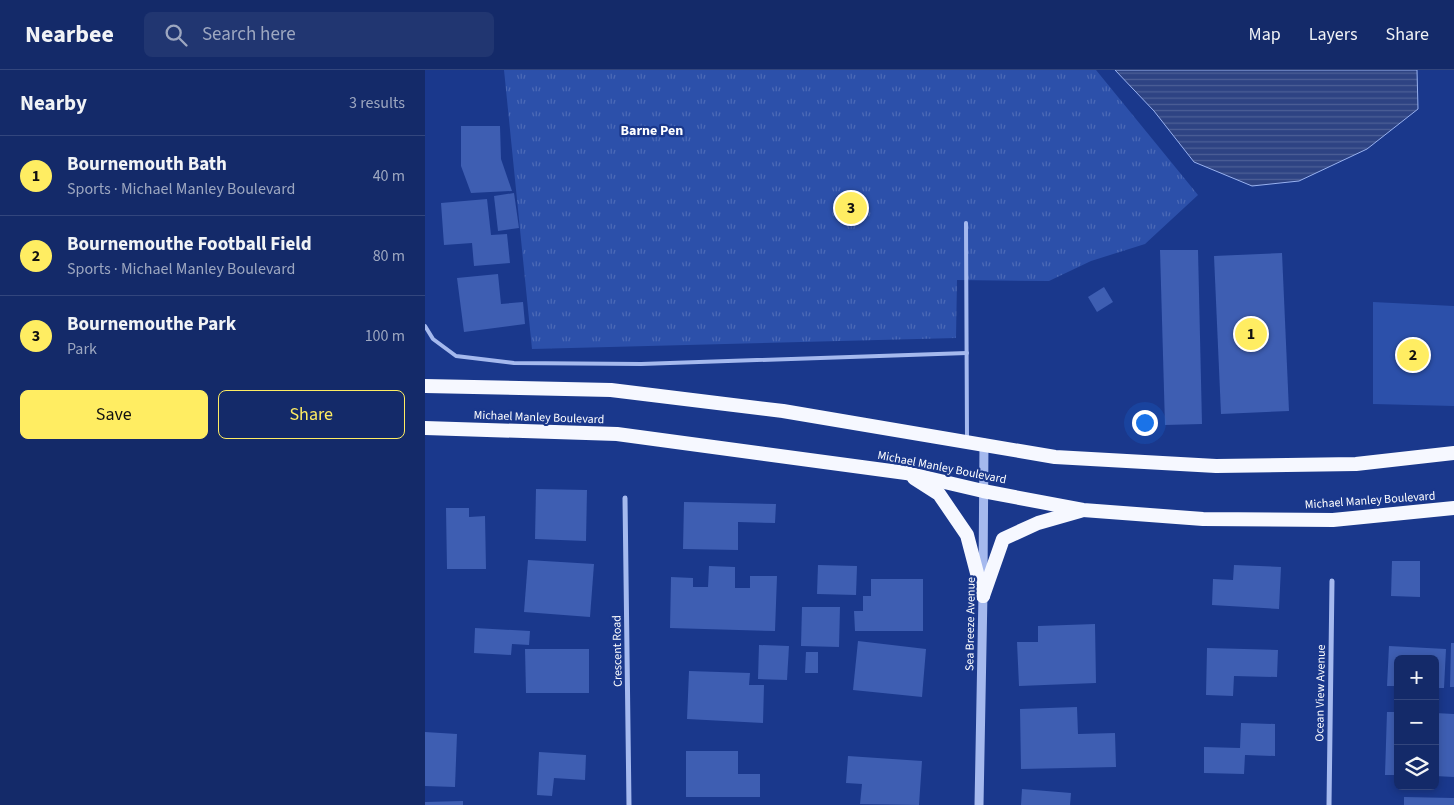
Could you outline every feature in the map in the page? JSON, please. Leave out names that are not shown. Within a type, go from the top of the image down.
[{"type":"highway","points":[[425,386],[611,390],[783,411],[984,443],[1055,457],[1216,466],[1356,464],[1454,453]]},
{"type":"highway","name":"Michael Manley Boulevard","points":[[425,428],[617,434],[906,473],[983,491],[1083,510],[1203,520],[1333,520],[1454,508]]},
{"type":"highway","points":[[906,473],[939,494],[967,535],[983,596]]},
{"type":"highway","points":[[983,596],[1003,539],[1038,523],[1083,510]]},
{"type":"street","name":"Sea Breeze Avenue","points":[[979,805],[984,443]]},
{"type":"street","name":"Crescent Road","points":[[625,498],[629,805]]},
{"type":"street","name":"Ocean View Avenue","points":[[1329,805],[1332,581]]},
{"type":"lane","points":[[966,223],[967,441]]},
{"type":"lane","points":[[425,326],[433,339],[456,356],[513,363],[641,364],[967,353]]},
{"type":"green space","points":[[504,70],[1096,70],[1198,195],[1145,244],[1091,261],[1049,281],[957,280],[956,338],[532,349]]},
{"type":"green space","points":[[1373,302],[1454,306],[1454,406],[1373,404]]},
{"type":"shaded area","points":[[1115,70],[1417,70],[1418,109],[1367,149],[1299,181],[1252,186],[1194,162],[1154,111]]},
{"type":"building","points":[[461,126],[500,126],[501,159],[512,191],[471,193],[461,166]]},
{"type":"building","points":[[514,193],[519,228],[498,231],[494,196]]},
{"type":"building","points":[[487,199],[491,235],[507,234],[510,263],[474,266],[472,243],[444,245],[441,203]]},
{"type":"building","points":[[1160,250],[1198,250],[1202,424],[1165,425]]},
{"type":"building","points":[[1282,253],[1289,411],[1221,414],[1214,256]]},
{"type":"building","points":[[498,274],[501,304],[523,302],[525,324],[464,332],[457,278]]},
{"type":"building","points":[[1104,287],[1113,302],[1097,312],[1088,297]]},
{"type":"building","points":[[536,489],[587,490],[586,541],[535,539]]},
{"type":"building","points":[[684,502],[776,504],[775,523],[738,522],[738,550],[683,549]]},
{"type":"building","points":[[446,508],[469,508],[469,517],[485,516],[486,569],[447,569]]},
{"type":"building","points":[[528,560],[594,564],[590,617],[524,612]]},
{"type":"building","points":[[1392,561],[1420,561],[1420,597],[1391,596]]},
{"type":"building","points":[[818,565],[857,566],[856,595],[817,594]]},
{"type":"building","points":[[1234,565],[1281,567],[1279,609],[1212,605],[1213,579],[1233,580]]},
{"type":"building","points":[[709,566],[735,567],[735,588],[750,588],[750,576],[777,576],[775,631],[670,628],[671,577],[693,578],[693,587],[708,587]]},
{"type":"building","points":[[871,579],[923,579],[923,631],[855,631],[854,611],[863,611],[863,596],[871,596]]},
{"type":"building","points":[[802,607],[840,607],[839,647],[801,646]]},
{"type":"building","points":[[1095,624],[1096,683],[1019,686],[1017,642],[1038,642],[1038,626]]},
{"type":"building","points":[[475,628],[530,631],[529,645],[512,644],[511,655],[474,653]]},
{"type":"building","points":[[858,641],[926,649],[922,697],[853,690]]},
{"type":"building","points":[[1451,643],[1454,643],[1454,687],[1450,687]]},
{"type":"building","points":[[759,645],[789,646],[787,680],[758,679]]},
{"type":"building","points":[[1389,646],[1446,649],[1444,688],[1439,688],[1439,655],[1394,655],[1394,686],[1387,686]]},
{"type":"building","points":[[1207,648],[1278,650],[1277,677],[1234,676],[1233,696],[1206,695]]},
{"type":"building","points":[[525,649],[589,649],[589,693],[526,693]]},
{"type":"building","points":[[806,652],[818,652],[818,673],[805,673]]},
{"type":"building","points":[[689,671],[750,673],[749,685],[764,685],[763,723],[687,719]]},
{"type":"building","points":[[1077,707],[1078,734],[1115,733],[1116,767],[1021,769],[1020,709]]},
{"type":"building","points":[[1387,712],[1394,712],[1394,775],[1385,775]]},
{"type":"building","points":[[1439,713],[1454,714],[1454,777],[1439,776]]},
{"type":"building","points":[[1241,723],[1275,724],[1275,756],[1245,755],[1244,774],[1204,773],[1204,747],[1240,748]]},
{"type":"building","points":[[425,732],[457,734],[455,787],[425,786]]},
{"type":"building","points":[[686,751],[738,751],[738,774],[760,774],[760,797],[686,797]]},
{"type":"building","points":[[539,752],[586,755],[585,780],[554,778],[552,796],[537,795]]},
{"type":"building","points":[[848,756],[922,761],[919,805],[860,804],[862,784],[846,783]]},
{"type":"building","points":[[1022,789],[1071,793],[1070,805],[1021,805]]},
{"type":"building","points":[[1404,797],[1454,798],[1454,805],[1404,805]]},
{"type":"building","points":[[463,801],[463,805],[425,805],[425,802]]},
{"type":"place","name":"Bournemouthe Park","points":[[851,208]]},
{"type":"place","name":"Bournemouth Bath","points":[[1251,334]]},
{"type":"place","name":"Bournemouthe Football Field","points":[[1413,355]]},
{"type":"district","name":"Barne Pen","points":[[652,130]]}]
